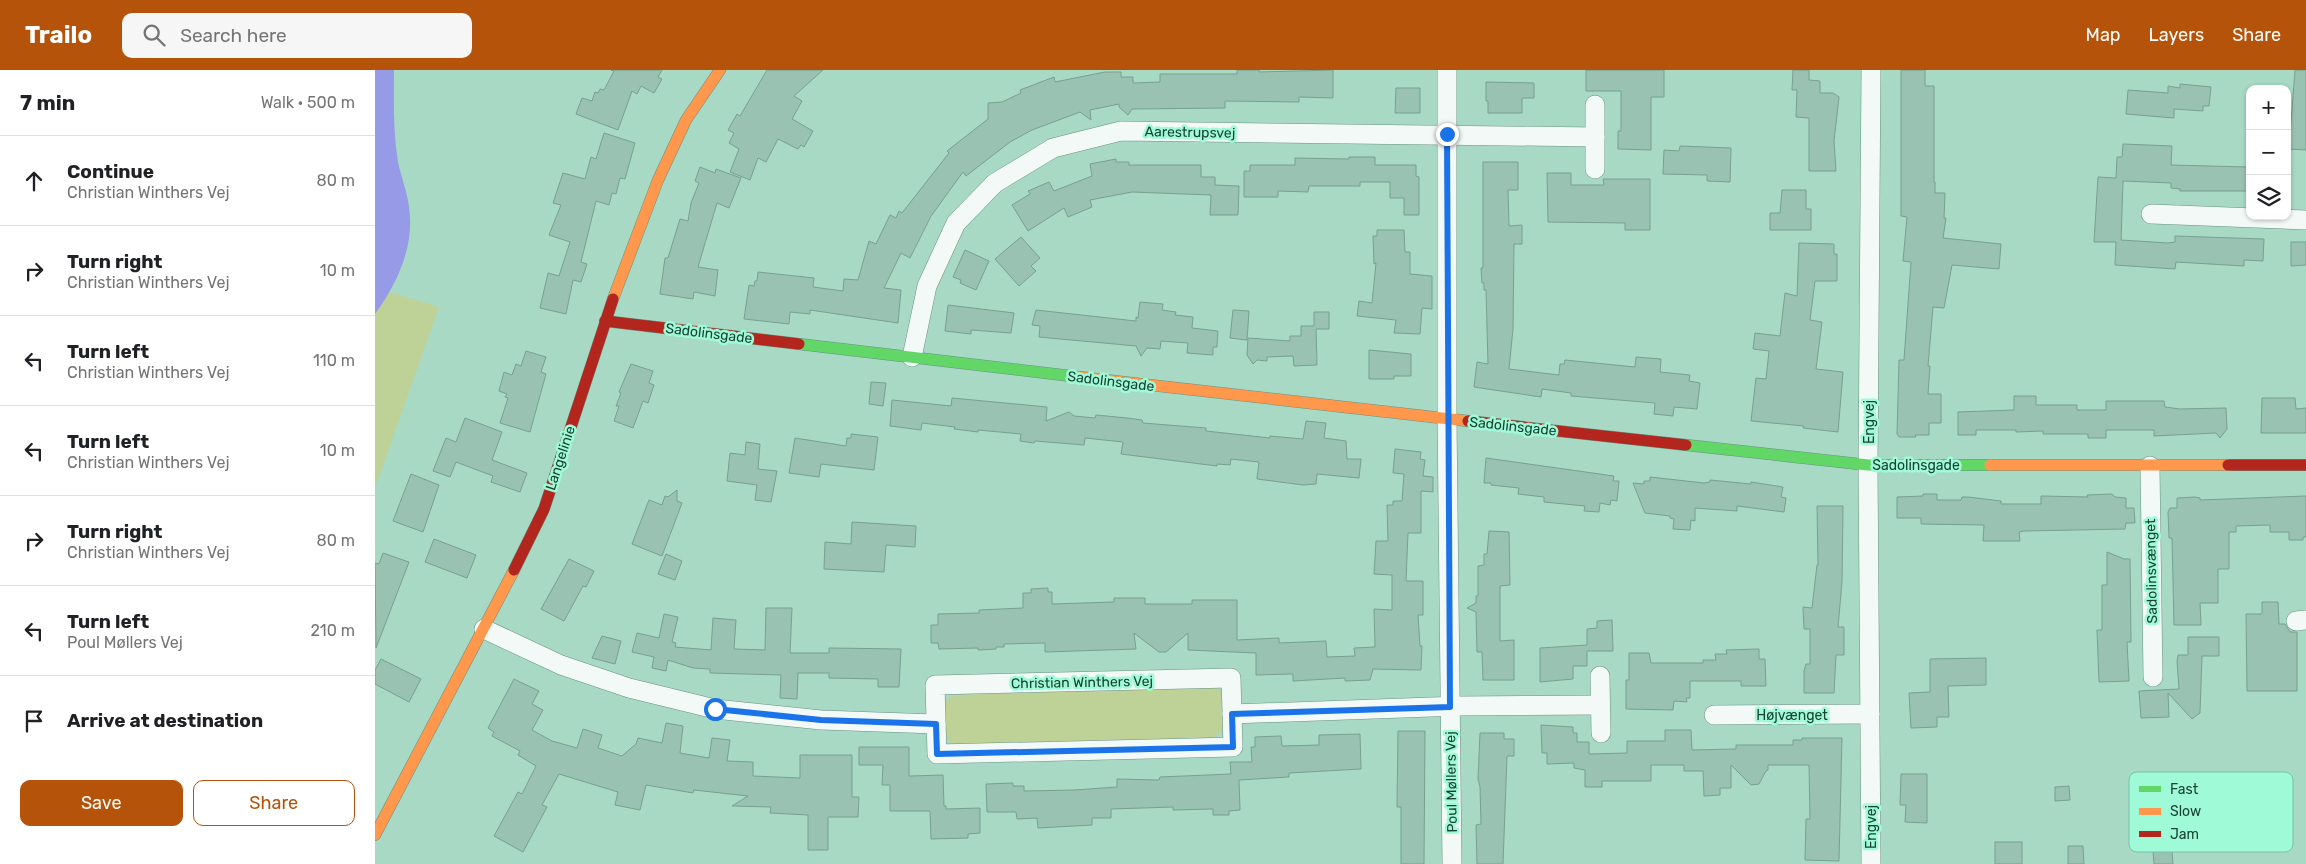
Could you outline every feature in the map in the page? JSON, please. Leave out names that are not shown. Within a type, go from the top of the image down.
[{"type":"street","name":"Langelinie","points":[[375,835],[484,629],[544,509],[605,321],[658,180],[686,120],[720,70]]},
{"type":"street","name":"Poul Møllers Vej","points":[[1447,70],[1447,418],[1452,864]]},
{"type":"street","name":"Engvej","points":[[1871,70],[1868,465],[1871,864]]},
{"type":"street","points":[[1595,104],[1595,169]]},
{"type":"street","name":"Aarestrupsvej","points":[[912,357],[927,286],[956,223],[995,183],[1053,148],[1121,131],[1595,137]]},
{"type":"street","points":[[2151,214],[2306,220]]},
{"type":"street","name":"Sadolinsgade","points":[[605,321],[1868,465],[2306,465]]},
{"type":"street","name":"Sadolinsvænget","points":[[2150,466],[2153,677]]},
{"type":"street","points":[[484,629],[561,666],[629,688],[715,709],[821,720],[936,724]]},
{"type":"street","points":[[1600,676],[1601,733]]},
{"type":"street","name":"Christian Winthers Vej","points":[[1231,678],[1233,747],[937,754],[936,724],[935,685],[1231,678]]},
{"type":"street","points":[[1232,714],[1450,707],[1600,705]]},
{"type":"street","name":"Højvænget","points":[[1714,715],[1870,714]]},
{"type":"green space","points":[[389,292],[439,307],[375,488],[375,314]]},
{"type":"green space","points":[[1208,687],[1217,689],[1223,696],[1224,725],[1221,733],[1213,738],[954,745],[946,738],[946,700],[954,695]]},
{"type":"water","points":[[375,70],[394,70],[396,144],[399,168],[408,200],[410,222],[407,250],[403,264],[375,314]]},
{"type":"building","points":[[611,70],[662,70],[658,77],[662,79],[654,93],[641,86],[637,94],[632,91],[618,130],[576,114],[582,98],[592,101],[595,92],[598,93],[600,89],[604,90],[614,71]]},
{"type":"building","points":[[767,70],[823,70],[794,96],[802,101],[792,119],[813,131],[804,147],[801,145],[798,149],[778,139],[766,162],[758,158],[750,180],[730,172],[739,149],[729,143],[734,133],[728,130],[737,114],[740,116]]},
{"type":"building","points":[[1237,70],[1259,70],[1259,72],[1333,70],[1333,98],[1299,97],[1299,102],[1225,101],[1225,108],[1132,109],[1128,115],[1119,107],[1119,104],[1090,110],[1091,120],[1080,112],[1032,130],[1010,142],[966,176],[963,172],[931,216],[910,258],[901,253],[884,288],[901,290],[898,323],[810,310],[810,314],[790,312],[789,324],[744,319],[749,285],[754,286],[755,281],[757,281],[758,272],[814,278],[813,287],[843,291],[844,279],[858,280],[869,241],[876,244],[890,215],[896,218],[899,211],[902,213],[949,153],[947,151],[988,119],[988,103],[1002,102],[1021,93],[1020,90],[1054,77],[1055,82],[1105,72],[1121,72],[1121,77],[1133,77],[1133,83],[1160,82],[1160,74],[1237,74]]},
{"type":"building","points":[[1586,70],[1664,70],[1664,97],[1651,97],[1651,150],[1618,149],[1618,131],[1621,131],[1621,91],[1586,91]]},
{"type":"building","points":[[1793,70],[1809,70],[1809,80],[1820,81],[1820,93],[1833,93],[1839,97],[1834,141],[1836,171],[1809,171],[1809,118],[1796,117],[1797,90],[1792,90]]},
{"type":"building","points":[[1901,70],[1925,70],[1925,86],[1934,86],[1934,182],[1935,193],[1945,193],[1944,218],[1946,218],[1943,238],[2001,244],[1999,269],[1952,265],[1944,308],[1933,307],[1928,366],[1930,366],[1928,394],[1941,394],[1941,423],[1929,423],[1929,435],[1915,435],[1916,437],[1899,437],[1897,434],[1899,360],[1904,360],[1911,262],[1903,261],[1907,217],[1901,216]]},
{"type":"building","points":[[2295,70],[2306,70],[2306,150],[2291,149]]},
{"type":"building","points":[[1486,82],[1534,83],[1534,98],[1522,98],[1522,113],[1488,113]]},
{"type":"building","points":[[2180,84],[2211,87],[2209,106],[2203,106],[2203,111],[2174,109],[2174,118],[2126,114],[2128,90],[2168,93],[2168,86],[2180,88]]},
{"type":"building","points":[[1396,88],[1420,88],[1420,113],[1395,113]]},
{"type":"building","points":[[604,133],[635,143],[625,179],[620,178],[616,194],[612,193],[609,205],[596,201],[581,262],[587,264],[581,282],[573,280],[566,314],[540,308],[548,273],[559,276],[570,242],[549,235],[561,205],[553,203],[563,173],[585,179],[591,157],[596,159]]},
{"type":"building","points":[[2123,144],[2172,146],[2171,165],[2246,167],[2246,191],[2180,191],[2180,189],[2171,188],[2171,183],[2123,181],[2121,240],[2168,243],[2175,242],[2175,236],[2264,239],[2263,261],[2244,260],[2244,266],[2176,262],[2175,269],[2115,265],[2116,242],[2094,242],[2098,177],[2116,178],[2117,157],[2122,157]]},
{"type":"building","points":[[1680,146],[1731,148],[1730,182],[1707,181],[1707,175],[1663,174],[1664,150],[1679,151]]},
{"type":"building","points":[[1349,157],[1375,157],[1375,165],[1416,165],[1416,176],[1419,177],[1419,215],[1404,215],[1404,198],[1390,198],[1390,182],[1360,182],[1360,186],[1309,186],[1308,192],[1278,191],[1278,197],[1244,197],[1244,171],[1250,171],[1250,165],[1295,165],[1295,158],[1349,159]]},
{"type":"building","points":[[1116,159],[1116,162],[1129,162],[1129,165],[1201,165],[1201,177],[1215,177],[1215,185],[1239,186],[1238,215],[1210,215],[1211,195],[1132,192],[1090,200],[1092,207],[1068,217],[1064,208],[1028,231],[1012,205],[1030,194],[1028,191],[1049,182],[1054,191],[1092,176],[1090,164]]},
{"type":"building","points":[[1483,162],[1518,162],[1518,190],[1508,190],[1509,226],[1522,225],[1522,244],[1514,244],[1513,329],[1509,369],[1559,375],[1560,364],[1564,364],[1565,360],[1635,367],[1636,357],[1661,359],[1660,372],[1690,375],[1689,381],[1700,383],[1697,409],[1674,407],[1673,416],[1654,414],[1655,403],[1571,396],[1571,393],[1542,389],[1541,397],[1474,387],[1477,362],[1488,364],[1486,290],[1484,290],[1484,283],[1482,283],[1481,268],[1483,268]]},
{"type":"building","points":[[700,167],[715,173],[716,169],[741,178],[729,208],[717,203],[698,267],[718,270],[715,296],[694,292],[693,299],[660,294],[665,258],[668,258],[680,219],[688,221],[691,203],[699,183],[695,181]]},
{"type":"building","points":[[1547,173],[1571,173],[1571,185],[1604,185],[1603,179],[1650,179],[1650,230],[1625,230],[1625,223],[1548,222]]},
{"type":"building","points":[[1782,190],[1806,190],[1806,209],[1811,209],[1811,230],[1770,230],[1770,213],[1780,213]]},
{"type":"building","points":[[1377,230],[1404,230],[1405,252],[1410,252],[1410,274],[1432,276],[1432,309],[1422,308],[1420,334],[1394,333],[1396,320],[1357,316],[1359,301],[1372,303],[1376,263],[1374,264],[1373,236],[1377,236]]},
{"type":"building","points":[[1021,237],[1040,258],[1031,266],[1036,271],[1019,286],[995,259]]},
{"type":"building","points":[[2291,242],[2306,242],[2306,265],[2291,266]]},
{"type":"building","points":[[1799,243],[1834,244],[1834,254],[1837,254],[1837,281],[1815,281],[1810,320],[1822,322],[1816,369],[1843,372],[1838,432],[1803,428],[1804,426],[1751,421],[1756,378],[1766,379],[1769,351],[1753,349],[1755,333],[1780,336],[1785,293],[1797,296]]},
{"type":"building","points":[[965,250],[989,261],[976,290],[960,283],[961,280],[953,277]]},
{"type":"building","points":[[1140,302],[1163,304],[1162,310],[1176,312],[1175,315],[1193,317],[1192,328],[1218,331],[1217,347],[1213,347],[1213,355],[1187,353],[1188,343],[1161,341],[1160,349],[1147,348],[1141,356],[1136,346],[1039,337],[1040,326],[1032,325],[1036,310],[1136,321]]},
{"type":"building","points":[[948,305],[1014,313],[1011,333],[971,330],[971,334],[945,331]]},
{"type":"building","points":[[1233,310],[1249,311],[1247,340],[1230,338]]},
{"type":"building","points":[[1314,312],[1329,312],[1329,329],[1316,329],[1317,365],[1294,366],[1293,356],[1267,357],[1267,361],[1257,360],[1253,364],[1247,355],[1248,338],[1290,341],[1290,336],[1301,336],[1301,326],[1314,326]]},
{"type":"building","points":[[1369,350],[1411,354],[1411,376],[1394,376],[1394,379],[1369,379]]},
{"type":"building","points":[[526,351],[546,357],[541,372],[546,374],[530,432],[500,423],[508,398],[505,397],[507,394],[499,391],[504,372],[512,375],[516,364],[521,366]]},
{"type":"building","points":[[631,364],[653,371],[649,383],[654,385],[648,403],[643,401],[633,428],[614,421],[619,406],[616,406],[621,393],[619,392]]},
{"type":"building","points":[[871,382],[886,383],[883,406],[869,404]]},
{"type":"building","points":[[2014,396],[2036,396],[2036,405],[2077,405],[2077,410],[2106,410],[2106,401],[2164,401],[2165,407],[2180,409],[2226,408],[2227,429],[2220,438],[2216,433],[2154,436],[2154,430],[2106,430],[2106,438],[2088,438],[2088,434],[2043,434],[2043,431],[2016,432],[2016,430],[1976,430],[1976,435],[1958,435],[1958,412],[2014,410]]},
{"type":"building","points":[[952,398],[1047,407],[1046,421],[1069,412],[1074,416],[1095,418],[1096,415],[1127,418],[1142,420],[1143,423],[1206,428],[1206,431],[1270,438],[1270,436],[1303,439],[1306,421],[1326,423],[1324,438],[1346,441],[1347,459],[1361,459],[1359,478],[1317,474],[1316,484],[1303,485],[1257,479],[1259,462],[1231,459],[1230,465],[1217,464],[1217,466],[1121,454],[1123,442],[1085,438],[1084,445],[1035,441],[1034,443],[1020,441],[1021,434],[978,430],[978,432],[922,423],[921,430],[890,426],[892,400],[951,406]]},
{"type":"building","points":[[2262,398],[2295,398],[2296,409],[2306,408],[2306,433],[2261,433]]},
{"type":"building","points":[[465,418],[502,432],[492,460],[527,473],[520,492],[491,482],[493,476],[456,462],[450,477],[433,471],[446,438],[456,442]]},
{"type":"building","points":[[851,434],[878,437],[874,470],[821,464],[819,477],[789,473],[795,438],[846,446],[847,438],[851,438]]},
{"type":"building","points":[[746,442],[760,444],[758,469],[777,471],[771,502],[755,500],[757,485],[727,481],[730,453],[745,455]]},
{"type":"building","points":[[1395,449],[1421,452],[1420,459],[1425,460],[1423,476],[1433,477],[1433,492],[1421,491],[1421,533],[1408,533],[1406,581],[1423,581],[1423,615],[1418,615],[1420,646],[1422,646],[1421,670],[1373,669],[1370,680],[1345,681],[1345,678],[1293,681],[1293,674],[1256,675],[1256,653],[1188,650],[1188,633],[1166,652],[1159,652],[1134,633],[1136,649],[1045,652],[1045,643],[1004,644],[1004,647],[996,647],[996,649],[939,649],[938,643],[931,643],[931,625],[938,625],[938,614],[979,613],[979,610],[1023,608],[1023,593],[1031,593],[1031,589],[1048,588],[1048,592],[1052,592],[1052,604],[1114,602],[1114,598],[1145,598],[1145,604],[1192,604],[1192,600],[1237,600],[1237,640],[1279,638],[1279,643],[1326,641],[1327,657],[1355,656],[1354,648],[1375,647],[1374,609],[1392,610],[1392,575],[1374,574],[1376,541],[1388,541],[1387,505],[1393,505],[1393,501],[1402,501],[1404,474],[1393,473]]},
{"type":"building","points":[[1486,458],[1614,476],[1613,481],[1619,481],[1617,501],[1611,500],[1610,505],[1600,503],[1599,512],[1584,511],[1585,506],[1544,502],[1544,497],[1518,494],[1519,488],[1484,483]]},
{"type":"building","points":[[411,474],[439,485],[423,532],[393,521]]},
{"type":"building","points":[[1650,477],[1704,483],[1710,482],[1710,480],[1751,484],[1751,482],[1783,487],[1781,497],[1786,498],[1784,512],[1737,506],[1737,511],[1695,508],[1695,521],[1691,520],[1690,530],[1673,529],[1674,519],[1670,518],[1670,516],[1645,513],[1633,483],[1644,484],[1644,481],[1650,481]]},
{"type":"building","points":[[677,490],[677,501],[682,503],[662,556],[632,544],[649,500],[662,505],[665,496],[668,497]]},
{"type":"building","points":[[1923,494],[1937,494],[1937,500],[1961,500],[1962,497],[1968,497],[2001,501],[2001,504],[2041,504],[2041,496],[2088,497],[2087,495],[2112,494],[2115,497],[2126,498],[2126,508],[2134,508],[2135,523],[2126,523],[2125,529],[2024,531],[2019,532],[2020,541],[1983,541],[1984,525],[1921,524],[1921,518],[1897,518],[1897,497],[1923,496]]},
{"type":"building","points":[[2306,496],[2306,537],[2303,537],[2303,540],[2289,540],[2289,532],[2270,532],[2270,525],[2236,526],[2236,532],[2229,532],[2229,569],[2218,569],[2218,603],[2200,603],[2201,625],[2174,625],[2172,538],[2169,538],[2168,512],[2170,508],[2177,508],[2177,498],[2195,497],[2200,498],[2200,500]]},
{"type":"building","points":[[1817,506],[1843,506],[1842,582],[1838,627],[1844,627],[1844,655],[1836,655],[1834,693],[1804,693],[1804,671],[1806,664],[1810,664],[1810,629],[1804,629],[1803,607],[1812,608],[1818,565]]},
{"type":"building","points":[[852,522],[916,526],[915,547],[886,545],[884,572],[824,569],[825,542],[851,544]]},
{"type":"building","points":[[1489,531],[1509,532],[1510,585],[1500,586],[1500,641],[1514,640],[1514,680],[1483,680],[1482,652],[1477,652],[1476,612],[1467,608],[1476,603],[1476,596],[1478,596],[1478,566],[1484,565],[1484,554],[1487,554]]},
{"type":"building","points":[[434,539],[476,555],[467,578],[425,562]]},
{"type":"building","points":[[2107,552],[2124,559],[2130,559],[2131,642],[2127,642],[2129,681],[2099,682],[2097,630],[2102,630],[2102,585],[2107,585]]},
{"type":"building","points":[[383,553],[409,562],[376,648],[375,563],[379,564]]},
{"type":"building","points":[[666,554],[682,561],[675,580],[658,574]]},
{"type":"building","points":[[569,559],[594,571],[586,587],[583,586],[564,621],[541,609]]},
{"type":"building","points":[[2262,602],[2278,602],[2279,624],[2285,624],[2290,632],[2297,632],[2297,691],[2247,691],[2246,614],[2262,614]]},
{"type":"building","points":[[766,608],[792,608],[790,653],[829,653],[829,648],[901,649],[899,687],[878,687],[878,679],[829,678],[829,673],[798,673],[797,699],[780,698],[781,675],[710,673],[710,669],[693,668],[668,660],[666,671],[652,668],[654,657],[632,652],[637,633],[659,638],[664,614],[678,617],[672,642],[676,643],[675,647],[711,650],[713,618],[736,620],[734,649],[765,650]]},
{"type":"building","points":[[1612,620],[1613,651],[1587,651],[1587,666],[1573,666],[1573,679],[1540,682],[1540,648],[1587,645],[1587,629],[1597,628],[1597,621]]},
{"type":"building","points":[[602,636],[621,641],[615,664],[592,658]]},
{"type":"building","points":[[2188,637],[2219,637],[2219,656],[2202,656],[2200,713],[2192,719],[2168,693],[2169,717],[2141,718],[2139,691],[2179,689],[2178,655],[2188,655]]},
{"type":"building","points":[[1759,649],[1759,659],[1765,659],[1766,686],[1741,686],[1741,681],[1690,681],[1690,698],[1686,698],[1687,702],[1674,701],[1673,710],[1626,709],[1626,680],[1629,680],[1629,653],[1649,653],[1651,663],[1703,663],[1703,660],[1716,660],[1715,654],[1727,654],[1726,650]]},
{"type":"building","points":[[1986,658],[1986,685],[1948,686],[1949,717],[1937,717],[1937,727],[1911,728],[1909,693],[1930,692],[1930,659]]},
{"type":"building","points":[[381,659],[421,679],[409,702],[375,684],[375,670]]},
{"type":"building","points":[[514,679],[539,691],[532,704],[543,710],[532,730],[552,741],[577,748],[583,729],[602,735],[598,748],[622,756],[636,744],[638,738],[662,743],[666,723],[683,726],[680,753],[709,758],[712,738],[730,740],[727,761],[753,762],[753,776],[800,778],[800,755],[852,755],[852,797],[859,797],[858,817],[828,817],[828,850],[808,850],[808,815],[770,813],[771,807],[732,806],[748,796],[694,790],[693,793],[646,785],[640,810],[615,805],[618,792],[559,774],[542,805],[547,807],[523,852],[494,836],[518,792],[522,794],[536,766],[518,755],[520,751],[492,736],[494,732],[488,728]]},
{"type":"building","points":[[1541,725],[1573,727],[1573,733],[1577,733],[1577,742],[1589,742],[1589,754],[1627,753],[1627,741],[1665,741],[1665,730],[1691,730],[1692,750],[1736,749],[1736,745],[1793,745],[1793,740],[1802,740],[1802,738],[1842,738],[1839,861],[1805,860],[1806,819],[1810,819],[1809,765],[1768,765],[1768,770],[1759,784],[1751,785],[1731,765],[1731,788],[1720,788],[1720,795],[1704,796],[1703,771],[1684,771],[1684,765],[1651,765],[1651,781],[1602,781],[1602,787],[1585,787],[1585,770],[1574,768],[1574,763],[1547,764],[1547,753],[1542,753]]},
{"type":"building","points":[[1398,731],[1425,731],[1424,864],[1401,864],[1401,807],[1397,807]]},
{"type":"building","points":[[1480,733],[1504,733],[1504,739],[1514,739],[1514,756],[1507,756],[1503,864],[1477,864],[1476,825],[1481,824],[1478,779]]},
{"type":"building","points":[[1360,734],[1361,769],[1289,773],[1289,777],[1239,780],[1240,810],[1229,811],[1229,815],[1213,815],[1213,809],[1173,810],[1173,807],[1111,809],[1111,818],[1092,818],[1092,825],[1038,828],[1037,818],[1017,819],[1016,812],[987,812],[986,784],[1013,783],[1013,786],[1024,786],[1024,791],[1075,790],[1117,787],[1117,779],[1159,780],[1160,777],[1231,774],[1230,762],[1252,762],[1251,747],[1255,747],[1255,737],[1281,736],[1282,746],[1319,745],[1319,735]]},
{"type":"building","points":[[859,747],[909,747],[909,776],[943,775],[944,806],[946,806],[946,809],[980,808],[980,833],[968,834],[968,838],[931,839],[930,811],[890,811],[890,785],[882,785],[883,765],[859,765]]},
{"type":"building","points":[[1901,774],[1927,774],[1927,823],[1905,822],[1906,805],[1900,805]]},
{"type":"building","points":[[2069,786],[2070,800],[2055,801],[2055,787]]},
{"type":"building","points":[[1995,842],[2022,842],[2022,864],[1995,864]]},
{"type":"building","points":[[2068,846],[2083,846],[2084,864],[2068,864]]},
{"type":"building","points":[[2153,852],[2172,852],[2173,864],[2154,864]]},
{"type":"traffic: fast","points":[[799,344],[1079,377]]},
{"type":"traffic: fast","points":[[1686,445],[1868,465],[1990,465]]},
{"type":"traffic: slow","points":[[613,299],[658,180],[686,120],[720,70]]},
{"type":"traffic: slow","points":[[1079,377],[1468,421]]},
{"type":"traffic: slow","points":[[1990,465],[2228,465]]},
{"type":"traffic: slow","points":[[375,835],[514,570]]},
{"type":"traffic: jam","points":[[514,570],[544,509],[613,299]]},
{"type":"traffic: jam","points":[[605,321],[799,344]]},
{"type":"traffic: jam","points":[[1468,421],[1686,445]]},
{"type":"traffic: jam","points":[[2228,465],[2306,465]]},
{"type":"route","points":[[715,709],[821,720],[936,724],[937,754],[1233,747],[1232,714],[1450,707],[1447,134]]}]
